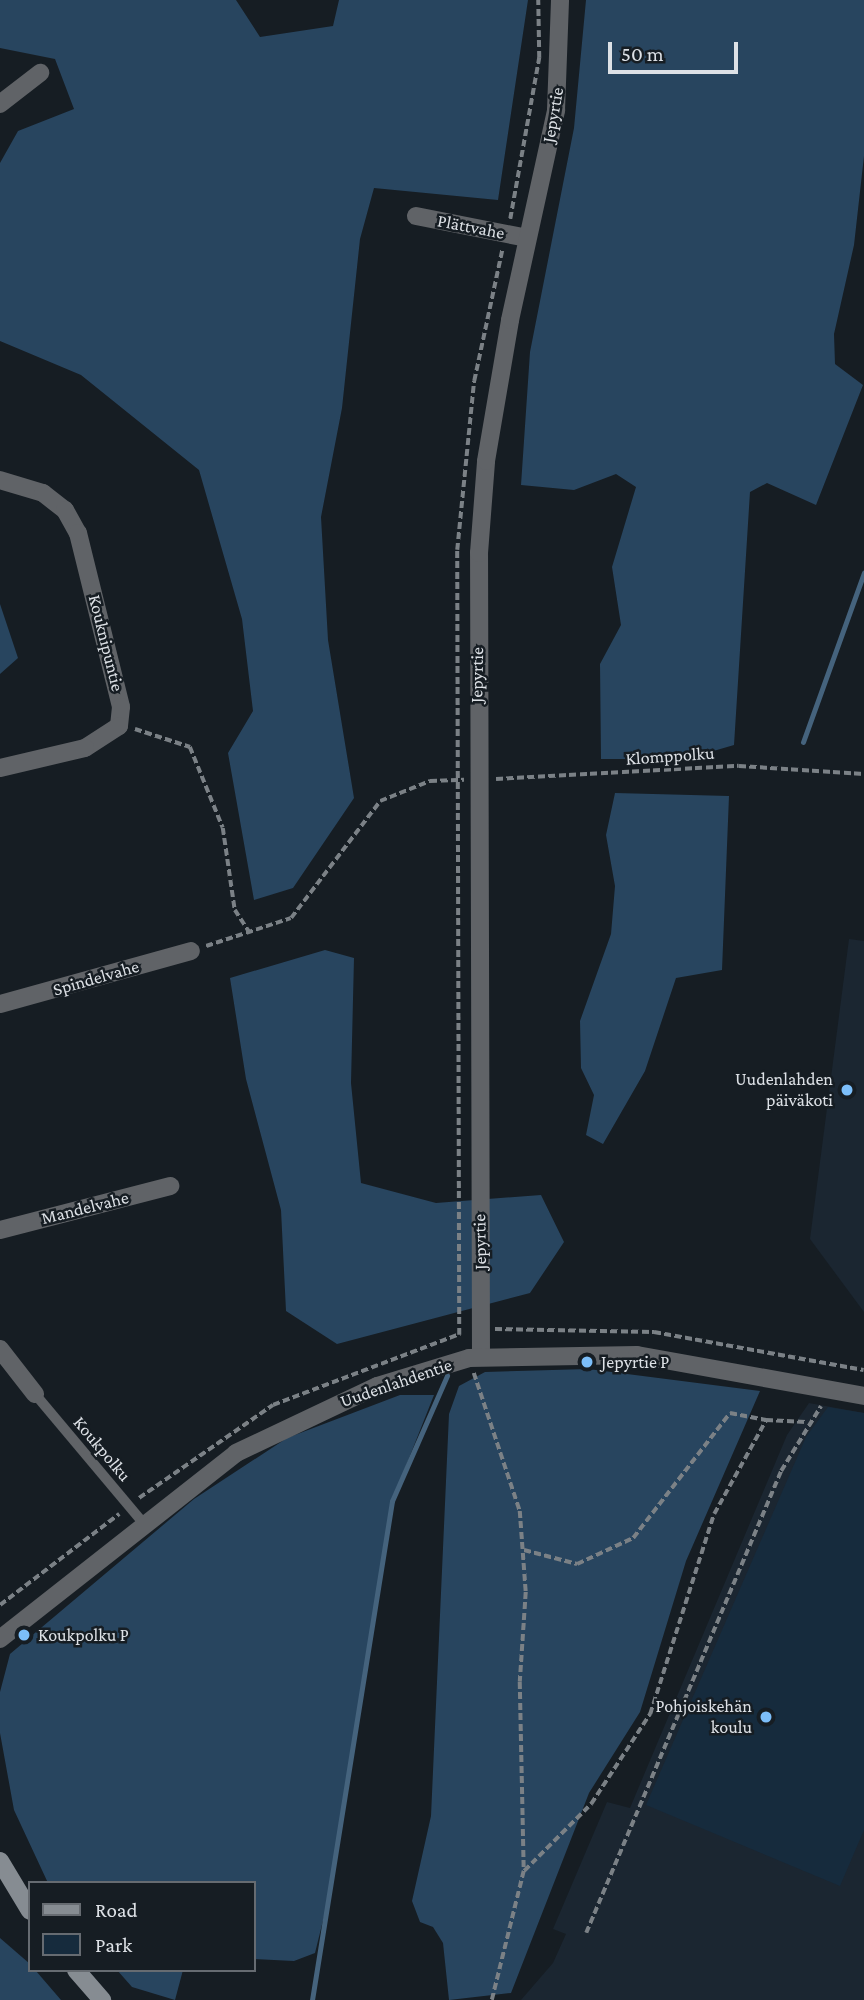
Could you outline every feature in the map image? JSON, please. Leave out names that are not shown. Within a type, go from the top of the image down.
[{"type":"main road","points":[[0,1861],[28,1908]]},
{"type":"main road","points":[[78,1972],[102,2000]]},
{"type":"street","name":"Jepyrtie","points":[[475,1357],[481,1330],[477,779],[483,488],[527,237],[556,110],[560,0]]},
{"type":"street","points":[[0,104],[40,73]]},
{"type":"street","name":"Plättvahe","points":[[416,216],[527,237]]},
{"type":"street","name":"Kouknipuntie","points":[[0,480],[43,494],[65,510],[78,533],[118,684],[119,726]]},
{"type":"street","points":[[0,768],[85,748],[119,726]]},
{"type":"street","name":"Spindelvahe","points":[[0,1003],[191,951]]},
{"type":"street","name":"Mandelvahe","points":[[0,1230],[170,1186]]},
{"type":"street","points":[[0,1349],[34,1394]]},
{"type":"street","name":"Uudenlahdentie","points":[[0,1639],[236,1453],[290,1423],[377,1386],[475,1357],[637,1355],[864,1396]]},
{"type":"lane","name":"Koukpolku","points":[[34,1394],[144,1524]]},
{"type":"path","points":[[119,726],[190,747],[223,828],[235,910],[250,933]]},
{"type":"path","name":"Klomppolku","points":[[191,951],[291,918],[380,801],[430,781],[739,766],[864,774]]},
{"type":"path","points":[[0,1605],[128,1507],[273,1405],[326,1380],[481,1330],[654,1332],[864,1370]]},
{"type":"path","points":[[475,1357],[493,1445],[520,1511],[523,1549],[524,1871],[492,2000]]},
{"type":"path","points":[[586,1933],[806,1422],[828,1389],[833,1365]]},
{"type":"path","points":[[523,1549],[577,1564],[633,1538],[730,1413],[766,1420],[806,1422]]},
{"type":"path","points":[[524,1871],[591,1804],[650,1714],[714,1514],[766,1420]]},
{"type":"shaded area","points":[[0,0],[236,0],[260,37],[333,26],[339,0],[528,0],[498,200],[374,188],[360,239],[342,408],[321,517],[328,640],[354,798],[293,888],[254,900],[228,753],[253,711],[242,619],[199,470],[81,375],[0,341],[0,163],[18,131],[74,109],[55,59],[0,48]]},
{"type":"shaded area","points":[[586,0],[864,0],[864,156],[854,245],[834,334],[835,364],[863,385],[816,505],[767,483],[750,492],[734,745],[686,759],[601,759],[600,664],[621,625],[612,567],[636,487],[616,474],[574,490],[521,485],[530,352],[574,128]]},
{"type":"shaded area","points":[[0,604],[18,658],[0,674]]},
{"type":"shaded area","points":[[615,793],[729,796],[722,970],[676,978],[645,1071],[603,1144],[586,1135],[594,1095],[581,1068],[580,1021],[611,934],[615,886],[606,835]]},
{"type":"shaded area","name":"Uudenlahden päiväkoti","points":[[849,939],[864,941],[864,1312],[810,1239]]},
{"type":"shaded area","points":[[325,950],[354,958],[351,1083],[361,1183],[436,1203],[541,1195],[564,1242],[530,1293],[337,1344],[286,1311],[281,1210],[246,1079],[230,978]]},
{"type":"shaded area","points":[[588,1369],[760,1391],[686,1561],[640,1712],[589,1793],[511,1993],[449,2000],[443,1943],[433,1927],[420,1922],[412,1901],[431,1816],[449,1414],[459,1386],[485,1372]]},
{"type":"shaded area","points":[[400,1395],[434,1395],[392,1501],[333,1880],[315,1953],[294,1961],[256,1959],[256,1881],[47,1881],[14,1810],[0,1733],[0,1692],[10,1654],[194,1499],[287,1438]]},
{"type":"shaded area","name":"Pohjoiskehän koulu","points":[[809,1403],[864,1413],[864,2000],[521,2000],[553,1963],[566,1934],[553,1929],[607,1802],[630,1808],[787,1435]]},
{"type":"shaded area","points":[[0,1938],[28,1962],[28,1972],[37,1972],[61,2000],[0,2000]]},
{"type":"shaded area","points":[[119,1972],[182,1972],[175,2000],[132,1987]]},
{"type":"green space","points":[[828,1407],[864,1413],[864,1830],[840,1886],[646,1805],[806,1437]]},
{"type":"waterway","points":[[803,742],[864,573]]},
{"type":"waterway","points":[[312,2000],[392,1501],[447,1376]]},
{"type":"place","name":"Uudenlahden päiväkoti","points":[[847,1090]]},
{"type":"place","name":"Jepyrtie P","points":[[587,1362]]},
{"type":"place","name":"Koukpolku P","points":[[24,1635]]},
{"type":"place","name":"Pohjoiskehän koulu","points":[[766,1717]]}]
